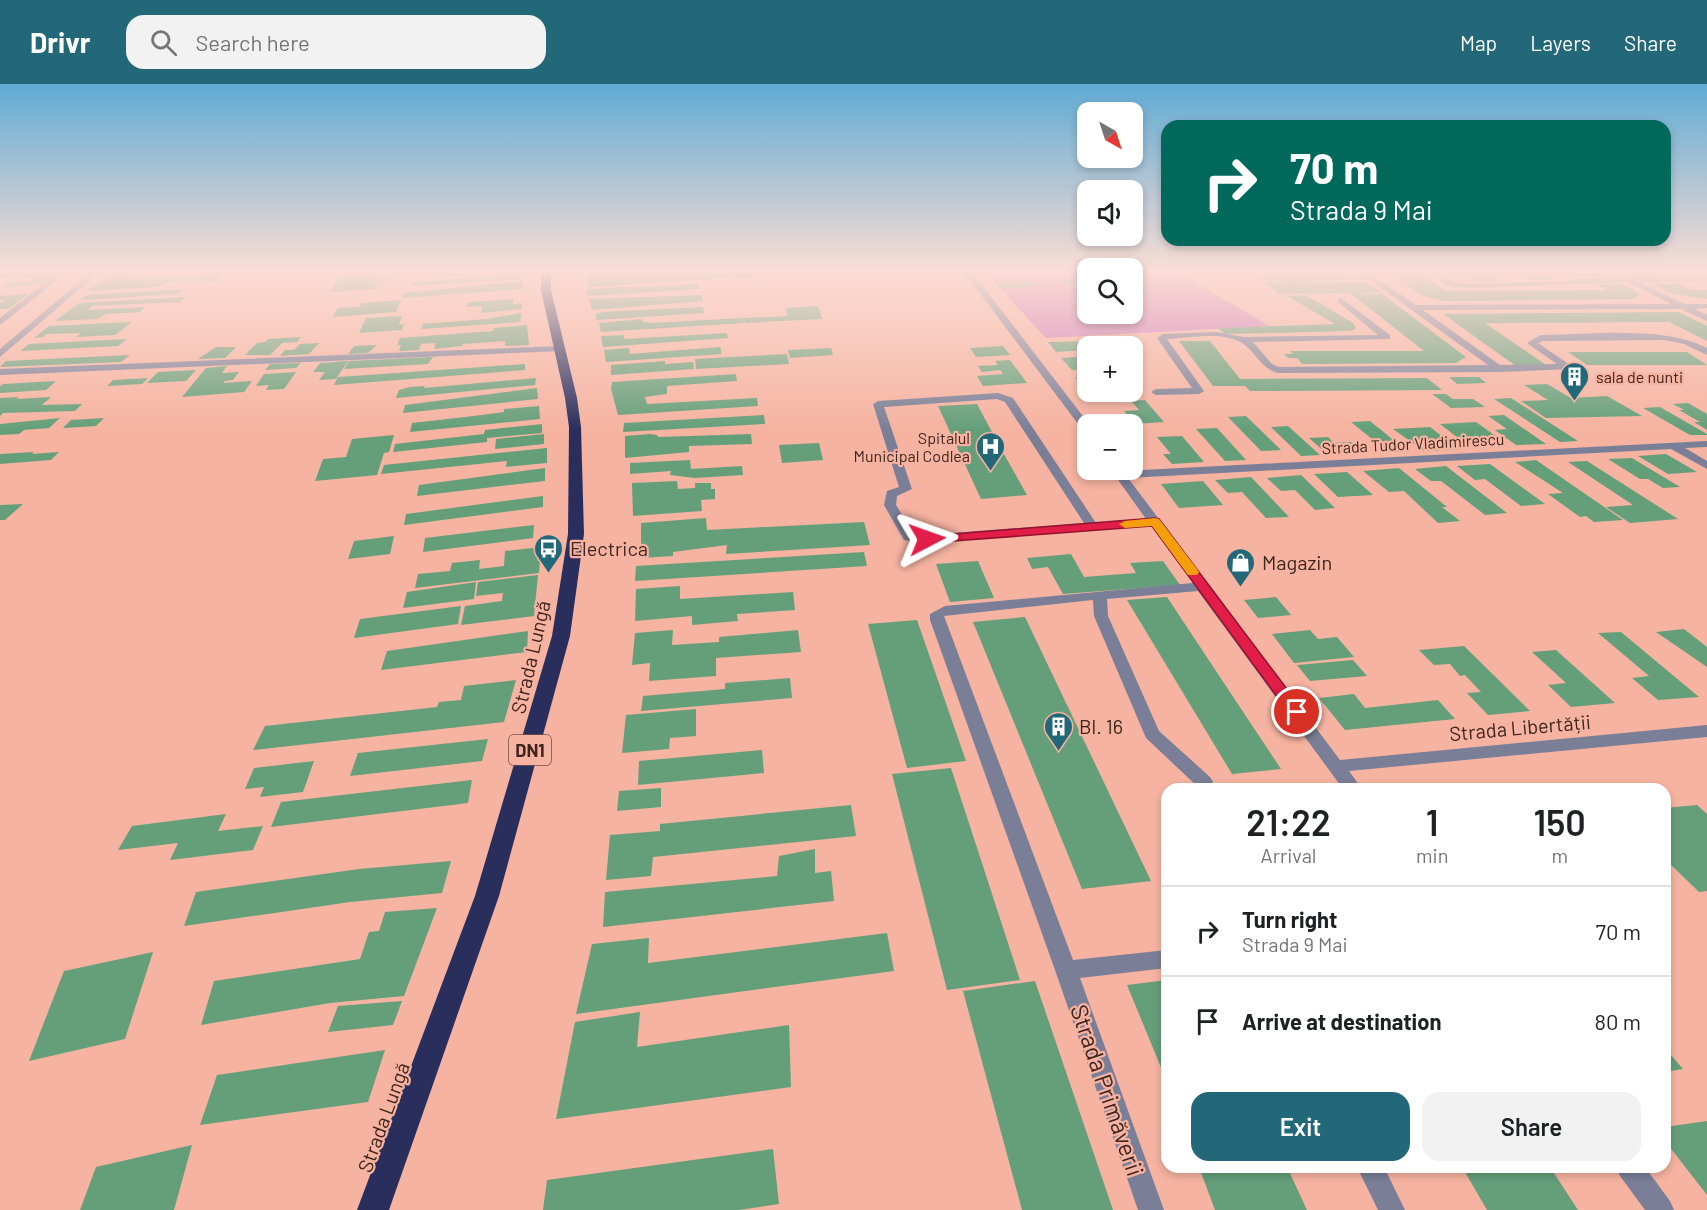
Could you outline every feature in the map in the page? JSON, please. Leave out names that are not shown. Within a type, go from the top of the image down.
[{"type":"highway","name":"Strada Lungă","points":[[373,1210],[487,896],[561,636],[576,534],[577,469],[572,408],[554,325]]},
{"type":"street","points":[[0,354],[34,325]]},
{"type":"street","points":[[1008,325],[1077,416]]},
{"type":"street","points":[[1156,392],[1199,391],[1162,336],[1217,336],[1244,340],[1387,337],[1372,325]]},
{"type":"street","points":[[1437,325],[1500,369]]},
{"type":"street","points":[[1244,340],[1269,368],[1278,370],[1567,367],[1532,342],[1541,338],[1665,337],[1687,342],[1707,352]]},
{"type":"street","points":[[0,372],[559,349]]},
{"type":"street","points":[[1093,527],[1009,400],[998,396],[879,404],[906,489],[891,494],[890,504],[909,537],[927,539],[1093,527],[1155,522]]},
{"type":"street","name":"Strada Tudor Vladimirescu","points":[[1143,471],[1707,444]]},
{"type":"street","points":[[1673,446],[1707,466]]},
{"type":"street","points":[[1125,480],[1349,783]]},
{"type":"street","points":[[1203,586],[1100,594],[1101,616],[1152,734],[1204,782]]},
{"type":"street","name":"Strada Primăverii","points":[[1100,594],[945,610],[937,614],[937,620],[1066,970],[1151,1210]]},
{"type":"street","name":"Strada Libertății","points":[[1337,766],[1707,731]]},
{"type":"street","points":[[1066,970],[1161,961]]},
{"type":"street","points":[[1373,1173],[1392,1210]]},
{"type":"street","points":[[1633,1173],[1661,1210]]},
{"type":"shaded area","points":[[1034,325],[1269,326],[1077,336],[1046,338]]},
{"type":"building","points":[[129,325],[115,335],[76,337],[81,333],[47,334],[34,338],[49,326]]},
{"type":"building","points":[[363,325],[404,325],[402,330],[359,333]]},
{"type":"building","points":[[423,325],[484,325],[421,329]]},
{"type":"building","points":[[527,325],[529,345],[505,346],[505,341],[434,349],[436,343],[421,344],[419,350],[399,351],[401,345],[397,345],[400,338],[493,331],[494,328]]},
{"type":"building","points":[[599,325],[719,325],[601,332]]},
{"type":"building","points":[[1354,325],[1356,328],[1351,331],[1225,334],[1218,328]]},
{"type":"building","points":[[1390,325],[1423,325],[1466,357],[1456,363],[1302,364],[1297,358],[1288,358],[1284,354],[1293,354],[1290,351],[1424,351]]},
{"type":"building","points":[[1458,325],[1487,325],[1546,365],[1516,366]]},
{"type":"building","points":[[1674,325],[1707,326],[1707,341]]},
{"type":"building","points":[[727,333],[728,338],[603,347],[601,336],[624,335],[624,339]]},
{"type":"building","points":[[301,337],[297,342],[282,343],[270,355],[245,355],[257,343],[268,339]]},
{"type":"building","points":[[127,339],[118,346],[20,351],[29,344]]},
{"type":"building","points":[[1077,341],[1077,351],[1056,352],[1048,342]]},
{"type":"building","points":[[1179,341],[1210,341],[1240,379],[1427,378],[1442,390],[1250,391],[1245,386],[1213,386]]},
{"type":"building","points":[[319,343],[309,354],[280,356],[285,350],[294,350],[300,344]]},
{"type":"building","points":[[377,345],[368,353],[348,354],[354,346]]},
{"type":"building","points":[[1003,346],[1010,355],[976,357],[970,348]]},
{"type":"building","points":[[216,347],[236,347],[225,358],[198,359]]},
{"type":"building","points":[[720,347],[722,354],[606,362],[604,350],[629,348],[630,354]]},
{"type":"building","points":[[831,348],[833,355],[790,358],[788,350]]},
{"type":"building","points":[[1568,352],[1687,352],[1707,365],[1587,365]]},
{"type":"building","points":[[787,354],[789,364],[696,369],[695,359]]},
{"type":"building","points":[[130,355],[121,362],[0,367],[6,361]]},
{"type":"building","points":[[433,357],[428,364],[344,369],[349,361]]},
{"type":"building","points":[[1077,357],[1077,370],[1072,370],[1061,358]]},
{"type":"building","points":[[1010,360],[1027,383],[983,386],[977,376],[1003,374],[1000,370],[982,372],[978,366],[998,365],[995,361]]},
{"type":"building","points":[[348,361],[336,379],[319,380],[325,372],[313,372],[320,363]]},
{"type":"building","points":[[665,361],[665,364],[693,362],[694,369],[611,375],[611,365]]},
{"type":"building","points":[[301,363],[296,368],[265,370],[270,364]]},
{"type":"building","points":[[525,364],[525,370],[334,385],[338,377]]},
{"type":"building","points":[[227,366],[222,373],[239,372],[233,380],[223,383],[252,381],[244,392],[182,397],[206,368]]},
{"type":"building","points":[[196,370],[186,381],[147,383],[158,372]]},
{"type":"building","points":[[296,372],[284,389],[266,390],[269,385],[256,386],[264,374]]},
{"type":"building","points":[[736,374],[737,381],[667,386],[667,394],[645,397],[647,404],[757,398],[758,406],[618,415],[611,389],[612,382]]},
{"type":"building","points":[[1449,377],[1479,377],[1486,383],[1457,384]]},
{"type":"building","points":[[148,378],[142,384],[107,386],[113,380]]},
{"type":"building","points":[[536,378],[535,385],[396,398],[399,390],[410,387],[425,386],[424,388]]},
{"type":"building","points":[[56,381],[46,390],[0,393],[0,386],[3,384]]},
{"type":"building","name":"sala de nunti","points":[[1547,384],[1571,398],[1607,396],[1642,416],[1546,418],[1521,401],[1548,400],[1524,385]]},
{"type":"building","points":[[537,388],[538,399],[403,413],[405,405]]},
{"type":"building","points":[[1432,394],[1446,394],[1453,399],[1473,399],[1485,407],[1451,408]]},
{"type":"building","points":[[19,397],[16,399],[51,397],[42,405],[82,404],[75,411],[3,413],[0,416],[0,398]]},
{"type":"building","points":[[1511,398],[1578,441],[1560,442],[1494,399]]},
{"type":"building","points":[[1143,400],[1164,422],[1143,423],[1143,414],[1127,414],[1124,411],[1139,410],[1132,402],[1143,402]]},
{"type":"building","points":[[1688,403],[1707,414],[1707,430],[1694,422],[1700,422],[1673,404]]},
{"type":"building","name":"Spitalul Municipal Codlea","points":[[977,404],[1027,495],[981,499],[938,406]]},
{"type":"building","points":[[539,406],[540,419],[410,432],[412,423]]},
{"type":"building","points":[[1660,407],[1707,435],[1690,435],[1643,408]]},
{"type":"building","points":[[764,415],[765,424],[623,432],[624,423]]},
{"type":"building","points":[[1504,415],[1546,444],[1516,445],[1495,430],[1507,429],[1488,416]]},
{"type":"building","points":[[1246,416],[1281,450],[1261,451],[1228,417]]},
{"type":"building","points":[[60,418],[49,428],[0,435],[0,424]]},
{"type":"building","points":[[104,418],[96,426],[63,428],[71,420]]},
{"type":"building","points":[[1370,421],[1407,451],[1388,452],[1351,422]]},
{"type":"building","points":[[1476,422],[1500,439],[1462,441],[1440,424]]},
{"type":"building","points":[[542,424],[542,433],[487,438],[487,442],[393,452],[395,444],[484,434],[485,430]]},
{"type":"building","points":[[1288,426],[1320,455],[1301,456],[1271,427]]},
{"type":"building","points":[[1430,427],[1459,449],[1424,451],[1393,429]]},
{"type":"building","points":[[1217,428],[1246,460],[1225,461],[1196,429]]},
{"type":"building","points":[[544,434],[544,444],[495,449],[496,439]]},
{"type":"building","points":[[650,434],[658,437],[751,434],[752,444],[689,446],[689,452],[625,458],[625,436]]},
{"type":"building","points":[[394,435],[389,452],[384,453],[377,475],[315,481],[323,459],[346,457],[352,439]]},
{"type":"building","points":[[1182,436],[1204,462],[1172,464],[1163,454],[1171,454],[1157,437]]},
{"type":"building","points":[[1328,437],[1334,443],[1351,442],[1363,452],[1327,454],[1309,438]]},
{"type":"building","points":[[819,443],[823,460],[782,463],[779,445]]},
{"type":"building","points":[[547,448],[547,463],[506,467],[507,461],[381,474],[384,465]]},
{"type":"building","points":[[34,452],[32,454],[59,452],[51,460],[0,464],[0,454]]},
{"type":"building","points":[[1666,454],[1697,472],[1668,474],[1638,456]]},
{"type":"building","points":[[1632,458],[1680,487],[1663,488],[1648,479],[1640,479],[1608,459]]},
{"type":"building","points":[[690,460],[691,469],[742,466],[743,475],[695,478],[670,475],[671,471],[630,474],[630,463]]},
{"type":"building","points":[[1536,460],[1623,520],[1594,522],[1586,516],[1580,517],[1548,494],[1563,493],[1515,462]]},
{"type":"building","points":[[1587,461],[1678,519],[1630,523],[1606,507],[1633,505],[1568,462]]},
{"type":"building","points":[[1490,464],[1545,504],[1521,506],[1485,479],[1475,480],[1457,466]]},
{"type":"building","points":[[1446,466],[1507,513],[1485,515],[1441,481],[1431,481],[1415,469]]},
{"type":"building","points":[[545,468],[545,481],[417,496],[419,485]]},
{"type":"building","points":[[1399,468],[1447,507],[1442,507],[1460,521],[1438,523],[1404,491],[1389,492],[1363,471]]},
{"type":"building","points":[[1347,472],[1373,495],[1338,497],[1314,474]]},
{"type":"building","points":[[1301,475],[1335,508],[1315,510],[1295,490],[1281,491],[1267,478]]},
{"type":"building","points":[[1251,477],[1289,517],[1266,518],[1242,492],[1228,493],[1215,480]]},
{"type":"building","points":[[677,481],[678,489],[695,488],[695,483],[711,483],[711,489],[715,489],[715,499],[701,500],[702,511],[633,516],[632,483]]},
{"type":"building","points":[[1203,481],[1223,505],[1179,508],[1161,484]]},
{"type":"building","points":[[543,496],[543,507],[404,525],[406,514]]},
{"type":"building","points":[[23,504],[5,520],[0,520],[0,505]]},
{"type":"building","points":[[706,518],[707,530],[864,522],[870,545],[726,554],[727,545],[673,552],[673,556],[641,558],[641,523]]},
{"type":"building","points":[[534,525],[533,538],[423,552],[425,538]]},
{"type":"building","points":[[394,536],[390,554],[348,559],[354,541]]},
{"type":"building","points":[[541,547],[539,573],[415,588],[418,574],[450,571],[452,563],[480,560],[479,569],[504,566],[505,551]]},
{"type":"building","points":[[864,552],[867,566],[635,581],[636,566]]},
{"type":"building","points":[[1071,554],[1084,577],[1136,573],[1130,563],[1163,561],[1180,585],[1063,594],[1048,567],[1032,569],[1027,558]]},
{"type":"building","points":[[978,561],[994,598],[950,602],[936,564]]},
{"type":"building","points":[[538,575],[534,616],[461,625],[465,606],[502,601],[503,593],[476,596],[478,582]]},
{"type":"building","points":[[476,582],[474,599],[403,608],[407,592]]},
{"type":"building","points":[[680,586],[680,599],[793,592],[795,610],[737,614],[738,621],[692,625],[692,616],[635,621],[636,589]]},
{"type":"building","points":[[1167,597],[1281,769],[1232,774],[1127,600]]},
{"type":"building","points":[[1276,597],[1291,615],[1258,618],[1244,600]]},
{"type":"building","points":[[461,606],[458,624],[354,638],[360,619]]},
{"type":"building","name":"Bl. 16","points":[[1025,617],[1151,881],[1082,889],[973,622]]},
{"type":"building","points":[[917,620],[966,761],[907,768],[868,624]]},
{"type":"building","points":[[1684,629],[1707,647],[1707,667],[1656,632]]},
{"type":"building","points":[[673,630],[672,645],[719,642],[719,637],[798,630],[801,652],[716,658],[716,676],[649,681],[650,663],[632,665],[635,633]]},
{"type":"building","points":[[1310,630],[1318,639],[1337,637],[1354,657],[1294,663],[1272,634]]},
{"type":"building","points":[[528,631],[527,652],[381,670],[387,651]]},
{"type":"building","points":[[1621,632],[1699,697],[1658,700],[1632,678],[1649,676],[1598,633]]},
{"type":"building","points":[[1464,646],[1530,711],[1488,715],[1467,693],[1481,692],[1465,675],[1460,676],[1450,664],[1434,665],[1419,650]]},
{"type":"building","points":[[1556,650],[1615,703],[1571,707],[1548,685],[1566,683],[1532,652]]},
{"type":"building","points":[[1353,660],[1367,676],[1310,681],[1297,665]]},
{"type":"building","points":[[790,678],[792,698],[641,711],[643,696],[725,689],[725,683]]},
{"type":"building","points":[[516,680],[504,722],[253,750],[265,726],[437,707],[439,702],[461,700],[464,686]]},
{"type":"building","points":[[1354,694],[1365,708],[1438,700],[1455,719],[1345,730],[1319,698]]},
{"type":"building","points":[[696,709],[696,736],[670,738],[669,749],[622,753],[626,715]]},
{"type":"building","points":[[488,739],[482,761],[350,776],[358,753]]},
{"type":"building","points":[[762,750],[764,773],[638,785],[639,761]]},
{"type":"building","points":[[314,761],[303,792],[260,797],[264,787],[245,789],[254,768]]},
{"type":"building","points":[[951,768],[1020,980],[947,990],[892,774]]},
{"type":"building","points":[[472,780],[468,803],[271,827],[281,802]]},
{"type":"building","points":[[661,788],[661,807],[617,811],[619,791]]},
{"type":"building","points":[[851,805],[856,836],[653,857],[651,876],[606,880],[610,835],[660,831],[660,824]]},
{"type":"building","points":[[1697,805],[1707,814],[1707,891],[1699,892],[1671,865],[1671,807]]},
{"type":"building","points":[[226,814],[218,831],[263,826],[253,850],[170,860],[178,843],[118,850],[132,826]]},
{"type":"building","points":[[815,849],[815,873],[831,871],[834,901],[603,927],[605,892],[777,876],[779,856]]},
{"type":"building","points":[[451,861],[442,893],[350,902],[184,926],[196,892],[359,869]]},
{"type":"building","points":[[437,908],[404,996],[330,1003],[201,1025],[214,981],[360,959],[369,932],[379,931],[385,912]]},
{"type":"building","points":[[887,933],[894,971],[576,1014],[592,944],[649,938],[648,963]]},
{"type":"building","points":[[153,952],[125,1039],[29,1061],[64,971]]},
{"type":"building","points":[[1035,981],[1113,1210],[1022,1210],[963,991]]},
{"type":"building","points":[[1161,981],[1161,1067],[1127,985]]},
{"type":"building","points":[[402,1001],[393,1025],[328,1032],[338,1006]]},
{"type":"building","points":[[640,1012],[637,1047],[789,1025],[791,1087],[556,1119],[575,1022]]},
{"type":"building","points":[[385,1050],[368,1102],[200,1125],[217,1075]]},
{"type":"building","points":[[1671,1055],[1683,1069],[1671,1071]]},
{"type":"building","points":[[1707,1121],[1707,1195],[1671,1149],[1671,1126]]},
{"type":"building","points":[[192,1145],[174,1210],[80,1210],[96,1167]]},
{"type":"building","points":[[773,1149],[779,1204],[739,1210],[543,1210],[547,1180]]},
{"type":"building","points":[[1201,1173],[1290,1173],[1307,1210],[1215,1210]]},
{"type":"building","points":[[1465,1173],[1554,1173],[1578,1210],[1487,1210]]},
{"type":"slow traffic","points":[[1125,524],[1155,522],[1193,572]]},
{"type":"place","name":"sala de nunti","points":[[1575,402]]},
{"type":"place","name":"Spitalul Municipal Codlea","points":[[991,472]]},
{"type":"place","name":"Electrica","points":[[549,574]]},
{"type":"place","name":"Magazin","points":[[1241,588]]},
{"type":"place","name":"Bl. 16","points":[[1058,752]]},
{"type":"route","points":[[927,539],[1155,522],[1297,712]]}]
